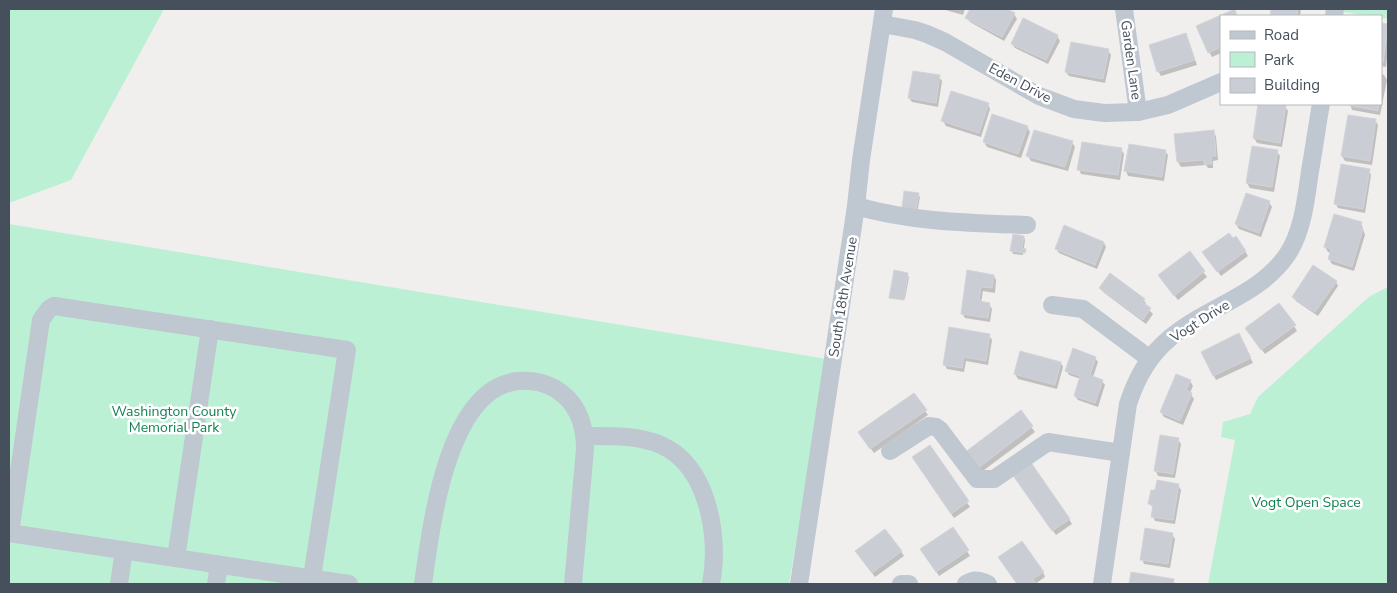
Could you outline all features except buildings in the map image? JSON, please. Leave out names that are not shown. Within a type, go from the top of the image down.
[{"type":"street","name":"Garden Lane","points":[[1124,9],[1138,112]]},
{"type":"street","name":"Eden Drive","points":[[883,16],[946,42],[1038,96],[1074,109],[1104,113],[1138,112],[1168,105],[1220,82]]},
{"type":"street","name":"South 18th Avenue","points":[[799,584],[883,16]]},
{"type":"street","name":"Vogt Drive","points":[[1102,584],[1121,453],[1134,383],[1150,358],[1170,338],[1243,294],[1268,274],[1287,255],[1299,229],[1306,200],[1321,105]]},
{"type":"street","points":[[856,206],[883,213],[933,220],[1027,225]]},
{"type":"street","points":[[1052,305],[1083,309],[1150,358]]},
{"type":"street","points":[[311,582],[347,350],[54,306],[49,309],[41,320],[9,533],[176,558],[311,582],[349,584]]},
{"type":"street","points":[[176,558],[210,329]]},
{"type":"street","points":[[422,584],[439,489],[446,461],[465,422],[481,398],[502,384],[536,381],[562,392],[571,401],[583,423],[585,436],[573,584]]},
{"type":"street","points":[[890,451],[928,426],[936,427],[977,479],[985,480],[994,479],[1048,442],[1121,453]]},
{"type":"street","points":[[585,436],[622,437],[660,444],[681,460],[704,494],[712,522],[714,563],[711,584]]},
{"type":"street","points":[[119,584],[124,550]]},
{"type":"street","points":[[216,584],[219,565]]},
{"type":"street","points":[[966,584],[978,580],[988,584]]},
{"type":"street","points":[[901,584],[909,584]]},
{"type":"green space","points":[[9,9],[164,9],[71,180],[9,203]]},
{"type":"green space","points":[[1344,9],[1388,9],[1388,19],[1382,18],[1382,15],[1363,15],[1344,12]]},
{"type":"green space","name":"Washington County Memorial Park","points":[[9,224],[827,359],[789,584],[9,584]]},
{"type":"green space","name":"Vogt Open Space","points":[[1388,287],[1388,584],[1208,584],[1235,440],[1221,437],[1223,422],[1250,414],[1258,397],[1370,296]]}]
